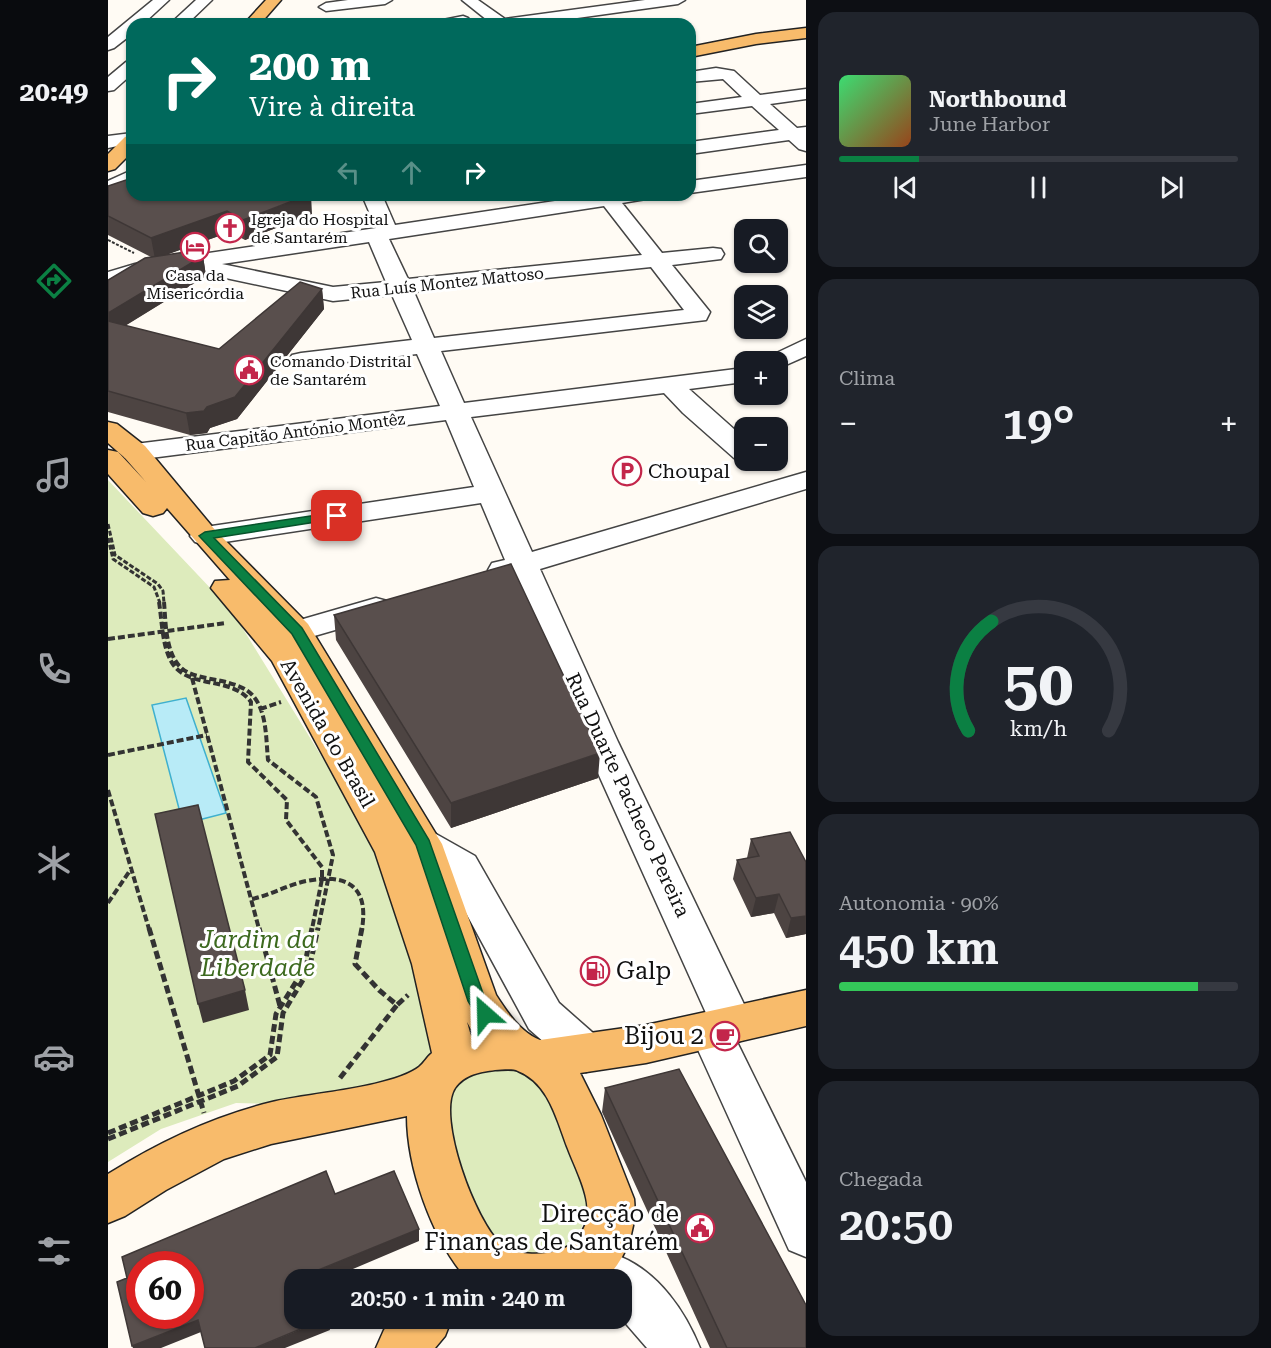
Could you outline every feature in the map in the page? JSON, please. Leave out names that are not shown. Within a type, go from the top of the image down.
[{"type":"main road","points":[[258,18],[274,0]]},
{"type":"main road","points":[[696,51],[756,39],[806,33]]},
{"type":"main road","points":[[108,165],[126,144]]},
{"type":"main road","name":"Avenida do Brasil","points":[[108,430],[122,455],[285,656],[394,852],[432,964],[446,1070]]},
{"type":"main road","name":"Avenida do Brasil","points":[[122,455],[297,631],[423,844],[477,1001],[493,1028],[527,1056],[557,1075],[571,1095],[610,1202],[610,1220],[604,1240],[611,1269]]},
{"type":"main road","points":[[108,1200],[149,1174],[204,1113],[271,1123],[397,1099],[476,1053],[527,1056],[586,1053],[646,1044],[806,1008]]},
{"type":"main road","points":[[571,1095],[599,1067],[646,1044]]},
{"type":"main road","points":[[446,1070],[429,1096],[428,1112],[444,1187],[461,1230],[487,1269]]},
{"type":"main road","points":[[577,1269],[584,1266],[596,1269]]},
{"type":"main road","points":[[402,1348],[418,1329]]},
{"type":"street","points":[[141,18],[162,0]]},
{"type":"street","points":[[185,18],[205,0]]},
{"type":"street","points":[[326,7],[385,0]]},
{"type":"street","points":[[469,0],[493,18]]},
{"type":"street","points":[[588,0],[605,10]]},
{"type":"street","points":[[546,18],[678,0]]},
{"type":"street","points":[[108,45],[126,31]]},
{"type":"street","points":[[110,82],[126,70]]},
{"type":"street","points":[[696,76],[726,74],[754,101],[802,137]]},
{"type":"street","points":[[696,108],[806,94]]},
{"type":"street","points":[[696,147],[802,137]]},
{"type":"street","points":[[696,187],[806,171]]},
{"type":"street","points":[[108,189],[126,179]]},
{"type":"street","name":"Rua Duarte Pacheco Pereira","points":[[374,201],[399,288],[524,564],[601,742],[806,1233]]},
{"type":"street","points":[[108,279],[173,265],[583,201]]},
{"type":"street","points":[[302,360],[698,315],[698,312],[610,201]]},
{"type":"street","name":"Rua Luís Montez Mattoso","points":[[173,265],[333,294],[713,254]]},
{"type":"street","points":[[108,264],[173,265]]},
{"type":"street","points":[[788,356],[806,346]]},
{"type":"street","points":[[788,367],[806,364]]},
{"type":"street","name":"Rua Capitão António Montêz","points":[[122,455],[734,377]]},
{"type":"street","points":[[672,386],[692,408],[734,444]]},
{"type":"street","points":[[772,471],[800,489]]},
{"type":"street","points":[[479,578],[800,489]]},
{"type":"street","points":[[205,536],[490,493]]},
{"type":"street","points":[[297,631],[399,601]]},
{"type":"street","points":[[423,844],[461,867],[544,1016],[586,1053]]},
{"type":"street","points":[[632,1294],[664,1328],[674,1348]]},
{"type":"path","points":[[108,242],[139,255]]},
{"type":"path","points":[[108,524],[115,555],[158,584],[163,591],[166,631],[175,660],[182,669],[192,675],[230,682],[254,696],[263,717],[268,760],[316,797],[333,855],[309,970],[283,1013],[276,1057],[204,1113],[108,1139]]},
{"type":"path","points":[[108,538],[112,559],[154,587],[158,593],[171,662],[179,671],[192,678],[228,685],[250,699],[253,709],[248,726],[248,762],[286,800],[286,820],[322,867],[322,879],[304,969],[276,1014],[270,1055],[234,1081],[204,1113],[108,1133]]},
{"type":"path","points":[[108,639],[235,621],[253,616]]},
{"type":"path","points":[[192,678],[280,1006]]},
{"type":"path","points":[[260,710],[281,702]]},
{"type":"path","points":[[108,755],[207,735]]},
{"type":"path","points":[[108,790],[204,1113]]},
{"type":"path","points":[[108,903],[131,868]]},
{"type":"path","points":[[251,899],[273,895],[297,884],[322,879],[347,883],[358,889],[365,906],[355,964],[379,990],[398,1005]]},
{"type":"path","points":[[343,1110],[339,1080],[408,994],[408,983]]},
{"type":"green space","name":"Jardim da Liberdade","points":[[108,480],[232,611],[381,853],[442,1062],[424,1073],[276,1104],[236,1103],[161,1129],[108,1162]]},
{"type":"green space","points":[[486,1063],[525,1070],[551,1098],[587,1201],[585,1219],[578,1236],[564,1250],[527,1263],[474,1238],[440,1096],[452,1080]]},
{"type":"water","points":[[186,698],[226,813],[183,824],[152,705]]},
{"type":"building","points":[[126,180],[126,201],[292,201],[243,220],[227,211],[151,238],[108,216],[108,186]]},
{"type":"building","points":[[192,251],[203,256],[108,313],[108,280],[145,258]]},
{"type":"building","points":[[300,282],[322,289],[235,397],[207,407],[204,411],[186,413],[108,391],[108,321],[219,349]]},
{"type":"building","points":[[511,564],[600,753],[451,803],[334,615]]},
{"type":"building","points":[[198,805],[245,990],[198,1004],[155,814]]},
{"type":"building","points":[[790,832],[806,862],[806,916],[791,918],[779,894],[756,898],[737,860],[759,856],[751,839]]},
{"type":"building","name":"Direcção de Finanças de Santarém","points":[[679,1069],[806,1305],[806,1348],[727,1348],[605,1088]]},
{"type":"building","points":[[326,1171],[335,1194],[394,1171],[419,1229],[321,1269],[284,1269],[284,1329],[301,1329],[255,1348],[205,1348],[200,1329],[204,1329],[204,1251],[136,1251]]},
{"type":"building","points":[[126,1255],[126,1274],[122,1257]]},
{"type":"building","points":[[126,1278],[126,1320],[117,1282]]},
{"type":"building","points":[[128,1329],[175,1329],[132,1346]]},
{"type":"place","name":"Igreja do Hospital de Santarém","points":[[230,228]]},
{"type":"place","name":"Casa da Misericórdia","points":[[195,247]]},
{"type":"place","name":"Comando Distrital de Santarém","points":[[249,370]]},
{"type":"place","name":"Choupal","points":[[627,471]]},
{"type":"place","name":"Galp","points":[[595,971]]},
{"type":"place","name":"Bijou 2","points":[[725,1036]]},
{"type":"place","name":"Direcção de Finanças de Santarém","points":[[700,1228]]},
{"type":"route","points":[[337,516],[205,536],[297,631],[423,844],[477,1001],[485,1014]]}]
